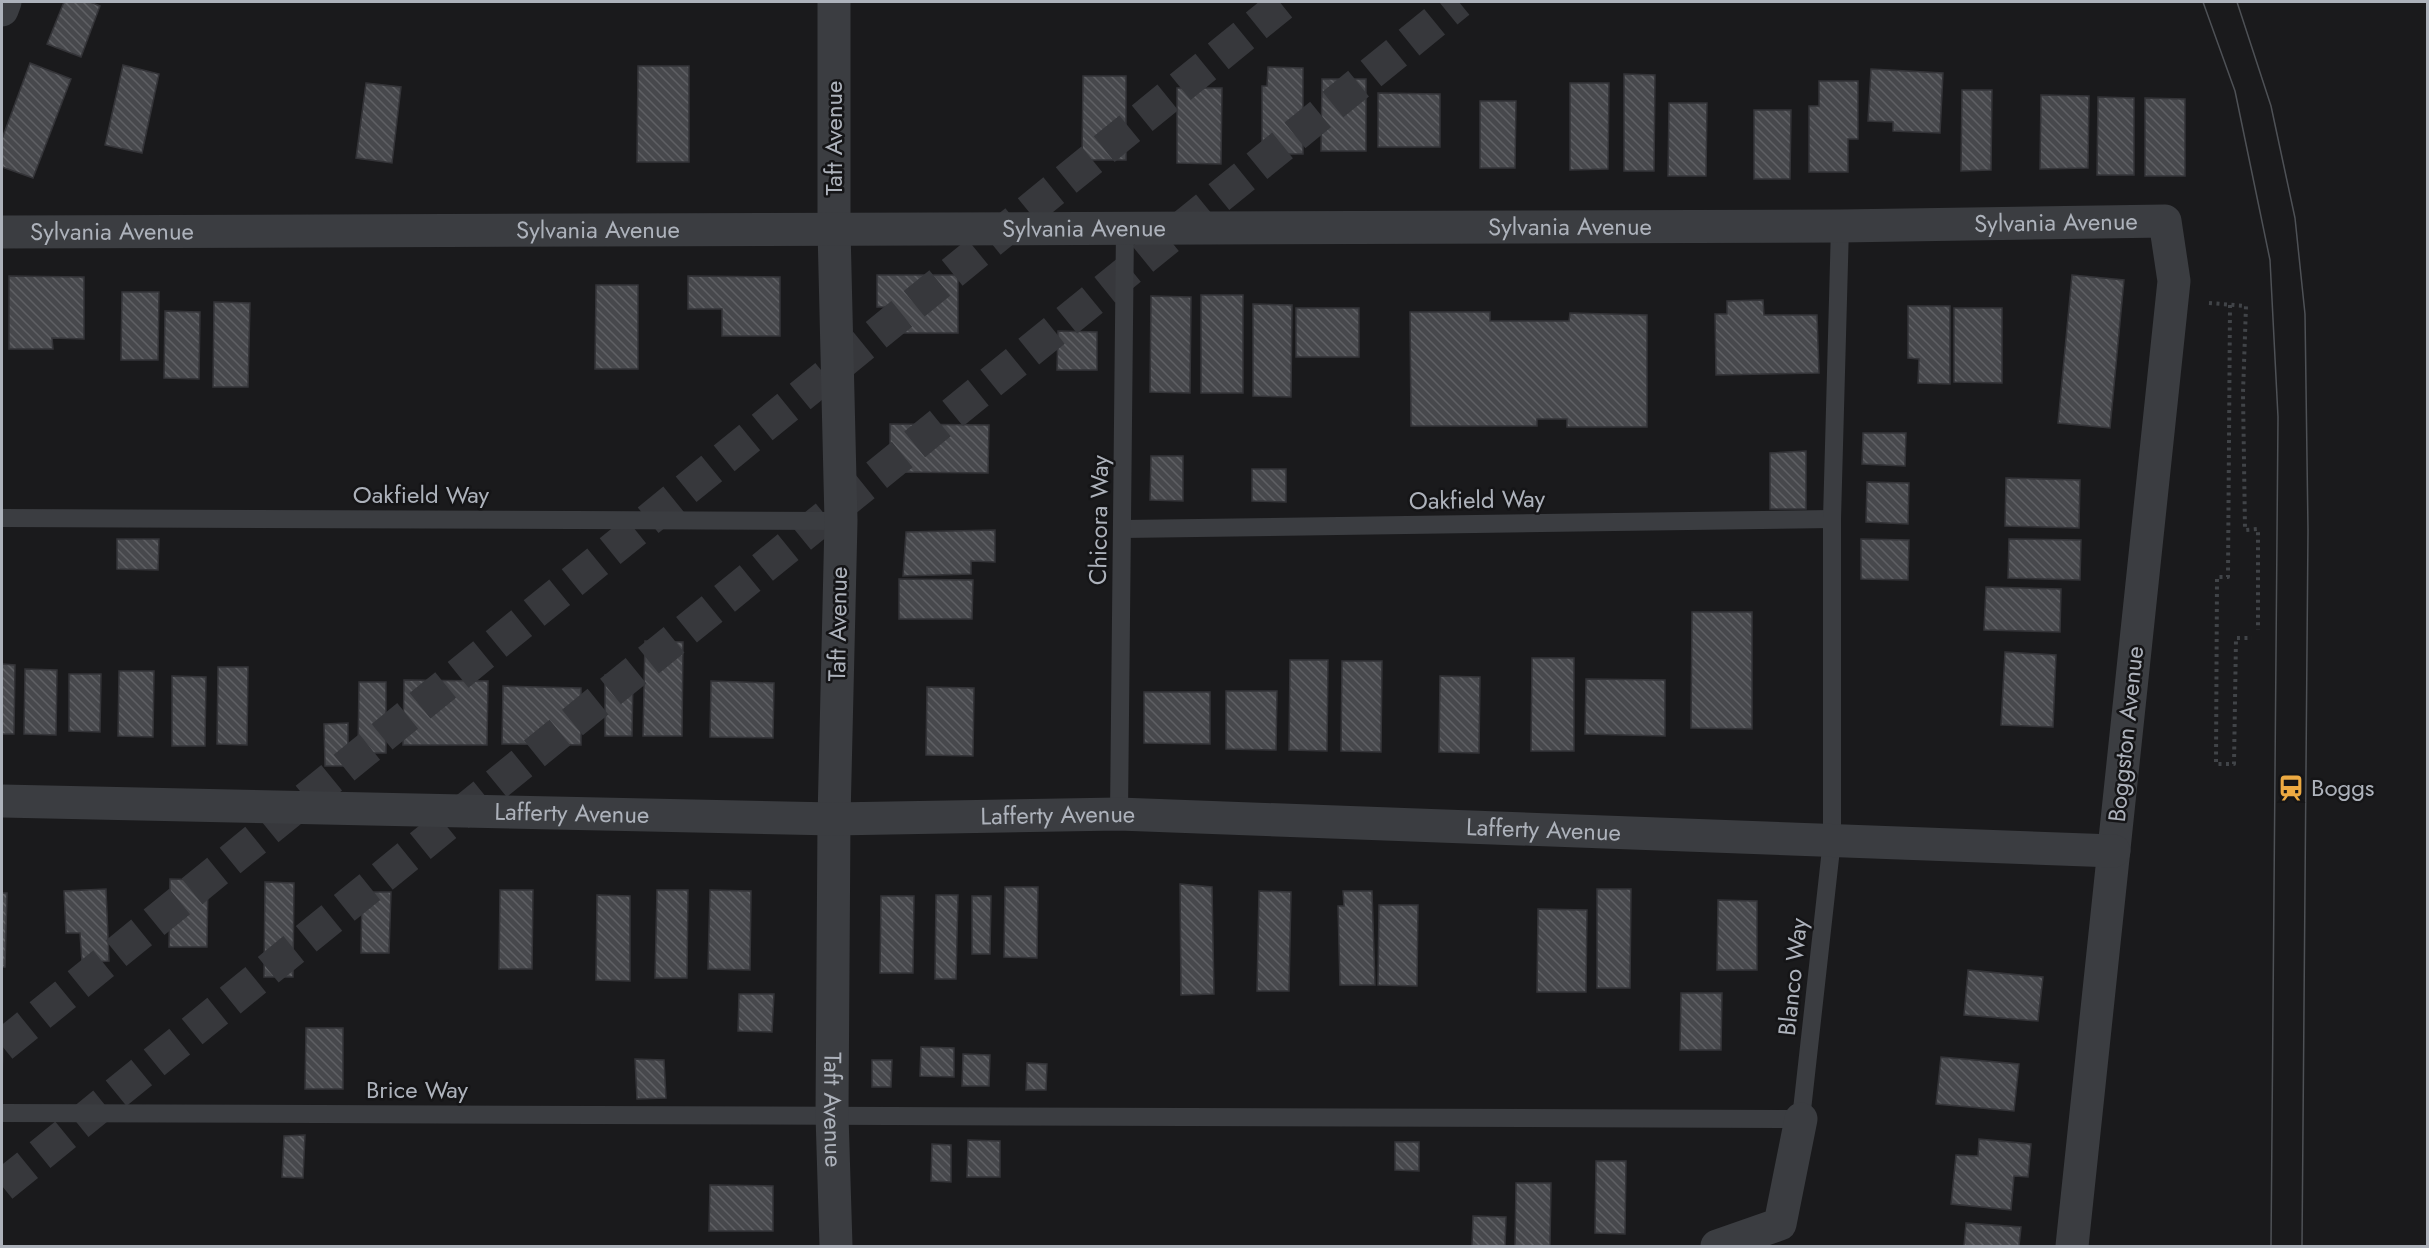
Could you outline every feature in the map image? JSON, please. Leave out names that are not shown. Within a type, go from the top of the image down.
[{"type":"street","points":[[2,10],[5,2]]},
{"type":"street","name":"Taft Avenue","points":[[834,2],[834,229],[841,521],[834,819],[832,1115],[836,1246]]},
{"type":"street","name":"Sylvania Avenue","points":[[2,232],[1840,226],[2165,221]]},
{"type":"street","name":"Boggston Avenue","points":[[2072,1246],[2174,280],[2165,221]]},
{"type":"street","name":"Lafferty Avenue","points":[[2,801],[834,819],[1119,814],[2114,851]]},
{"type":"street","points":[[1717,1246],[1780,1224],[1801,1119]]},
{"type":"lane","name":"Blanco Way","points":[[1801,1119],[1832,840],[1832,519],[1840,226]]},
{"type":"lane","name":"Chicora Way","points":[[1119,814],[1125,227]]},
{"type":"lane","name":"Oakfield Way","points":[[2,518],[841,521]]},
{"type":"lane","name":"Oakfield Way","points":[[1123,529],[1832,519]]},
{"type":"lane","name":"Brice Way","points":[[2,1113],[1801,1119]]},
{"type":"path","points":[[2230,304],[2228,578],[2217,577],[2217,764],[2234,764],[2236,638],[2252,638]]},
{"type":"path","points":[[2244,314],[2245,530],[2258,529],[2258,630]]},
{"type":"building","points":[[64,2],[90,2],[100,6],[81,57],[47,44]]},
{"type":"building","points":[[30,63],[71,79],[33,178],[2,167],[2,139]]},
{"type":"building","points":[[123,65],[159,74],[142,153],[105,145]]},
{"type":"building","points":[[638,66],[689,66],[689,162],[637,162]]},
{"type":"building","points":[[1268,67],[1303,68],[1303,154],[1262,154],[1262,86],[1267,86]]},
{"type":"building","points":[[1871,69],[1943,73],[1940,133],[1893,131],[1893,122],[1868,121]]},
{"type":"building","points":[[1624,74],[1655,75],[1654,171],[1624,171]]},
{"type":"building","points":[[1083,76],[1126,76],[1126,160],[1082,160]]},
{"type":"building","points":[[1322,79],[1366,79],[1366,151],[1321,151]]},
{"type":"building","points":[[1819,81],[1858,81],[1858,139],[1848,139],[1848,172],[1809,172],[1809,106],[1819,106]]},
{"type":"building","points":[[366,83],[401,87],[392,163],[356,158]]},
{"type":"building","points":[[1570,83],[1609,83],[1608,169],[1570,170]]},
{"type":"building","points":[[1177,88],[1222,88],[1221,164],[1177,163]]},
{"type":"building","points":[[1962,90],[1992,90],[1991,170],[1961,171]]},
{"type":"building","points":[[1378,93],[1440,94],[1440,147],[1378,147]]},
{"type":"building","points":[[2041,95],[2089,96],[2088,168],[2040,169]]},
{"type":"building","points":[[2098,97],[2134,98],[2134,175],[2097,175]]},
{"type":"building","points":[[2145,98],[2185,99],[2185,176],[2145,176]]},
{"type":"building","points":[[1480,101],[1516,101],[1515,168],[1480,168]]},
{"type":"building","points":[[1669,103],[1707,103],[1706,176],[1668,176]]},
{"type":"building","points":[[1754,110],[1791,110],[1790,179],[1754,179]]},
{"type":"building","points":[[877,275],[958,275],[958,333],[890,333],[890,307],[877,307]]},
{"type":"building","points":[[2072,275],[2124,280],[2110,428],[2058,423]]},
{"type":"building","points":[[9,276],[84,277],[84,339],[52,338],[53,349],[9,349]]},
{"type":"building","points":[[688,276],[780,277],[780,336],[722,336],[722,309],[688,309]]},
{"type":"building","points":[[596,285],[638,285],[638,369],[595,369]]},
{"type":"building","points":[[122,292],[159,292],[158,360],[121,360]]},
{"type":"building","points":[[1201,295],[1243,295],[1243,393],[1201,393]]},
{"type":"building","points":[[1151,296],[1191,297],[1190,393],[1150,392]]},
{"type":"building","points":[[1763,300],[1764,315],[1817,315],[1819,373],[1716,375],[1715,314],[1727,314],[1727,301]]},
{"type":"building","points":[[214,302],[250,303],[248,387],[213,387]]},
{"type":"building","points":[[1253,304],[1292,305],[1291,397],[1253,396]]},
{"type":"building","points":[[1908,306],[1950,306],[1950,384],[1918,383],[1919,359],[1908,358]]},
{"type":"building","points":[[1296,308],[1359,308],[1359,357],[1296,357]]},
{"type":"building","points":[[1954,308],[2002,308],[2002,383],[1954,382]]},
{"type":"building","points":[[165,311],[200,312],[199,379],[164,378]]},
{"type":"building","points":[[1410,312],[1490,312],[1490,321],[1569,321],[1570,313],[1647,315],[1647,427],[1567,427],[1567,419],[1537,419],[1537,426],[1411,426]]},
{"type":"building","points":[[1058,331],[1097,332],[1097,370],[1057,370]]},
{"type":"building","points":[[890,424],[989,425],[988,473],[890,472]]},
{"type":"building","points":[[1863,433],[1906,433],[1905,466],[1862,464]]},
{"type":"building","points":[[1806,451],[1806,509],[1770,509],[1770,453]]},
{"type":"building","points":[[1151,456],[1183,456],[1183,501],[1150,500]]},
{"type":"building","points":[[1252,469],[1286,469],[1286,502],[1252,501]]},
{"type":"building","points":[[2006,478],[2080,480],[2079,528],[2005,526]]},
{"type":"building","points":[[1867,482],[1909,483],[1908,524],[1866,522]]},
{"type":"building","points":[[995,530],[995,562],[971,561],[971,574],[903,576],[906,532]]},
{"type":"building","points":[[117,539],[159,539],[158,570],[117,569]]},
{"type":"building","points":[[1861,539],[1909,540],[1908,580],[1861,579]]},
{"type":"building","points":[[2009,539],[2081,540],[2080,580],[2008,578]]},
{"type":"building","points":[[899,579],[973,580],[972,619],[899,619]]},
{"type":"building","points":[[1986,587],[2061,589],[2060,632],[1984,630]]},
{"type":"building","points":[[1692,612],[1752,612],[1752,729],[1691,728]]},
{"type":"building","points":[[645,641],[683,642],[682,736],[643,736]]},
{"type":"building","points":[[2005,652],[2056,655],[2053,727],[2001,725]]},
{"type":"building","points":[[1532,658],[1574,658],[1574,751],[1531,751]]},
{"type":"building","points":[[1290,660],[1328,660],[1327,751],[1289,750]]},
{"type":"building","points":[[1342,661],[1382,661],[1381,752],[1341,751]]},
{"type":"building","points":[[2,664],[15,665],[14,734],[2,734]]},
{"type":"building","points":[[218,667],[248,667],[247,745],[217,744]]},
{"type":"building","points":[[25,669],[57,670],[56,735],[24,734]]},
{"type":"building","points":[[119,671],[154,671],[153,737],[118,736]]},
{"type":"building","points":[[69,674],[101,674],[100,732],[69,731]]},
{"type":"building","points":[[605,675],[633,676],[632,736],[605,736]]},
{"type":"building","points":[[172,676],[206,677],[205,746],[172,746]]},
{"type":"building","points":[[1440,676],[1480,677],[1479,753],[1439,752]]},
{"type":"building","points":[[1586,679],[1665,680],[1665,736],[1585,734]]},
{"type":"building","points":[[404,680],[488,681],[487,745],[403,745]]},
{"type":"building","points":[[711,681],[774,683],[773,738],[710,737]]},
{"type":"building","points":[[359,682],[386,682],[386,753],[358,753]]},
{"type":"building","points":[[503,686],[581,688],[581,745],[502,744]]},
{"type":"building","points":[[927,687],[974,688],[973,756],[926,755]]},
{"type":"building","points":[[1226,691],[1277,691],[1276,750],[1226,749]]},
{"type":"building","points":[[1144,692],[1210,692],[1210,744],[1144,743]]},
{"type":"building","points":[[348,723],[348,766],[325,766],[324,724]]},
{"type":"building","points":[[170,879],[208,880],[207,947],[169,947]]},
{"type":"building","points":[[265,882],[294,883],[293,977],[264,977]]},
{"type":"building","points":[[1180,884],[1212,887],[1214,994],[1181,995]]},
{"type":"building","points":[[1005,887],[1038,887],[1037,958],[1004,957]]},
{"type":"building","points":[[106,889],[109,961],[82,963],[80,933],[66,933],[64,891]]},
{"type":"building","points":[[1597,889],[1631,889],[1630,988],[1597,988]]},
{"type":"building","points":[[500,890],[533,890],[532,969],[499,969]]},
{"type":"building","points":[[657,890],[688,890],[687,978],[655,978]]},
{"type":"building","points":[[710,890],[751,891],[750,970],[708,969]]},
{"type":"building","points":[[1259,891],[1291,892],[1289,991],[1257,991]]},
{"type":"building","points":[[1343,891],[1372,891],[1375,985],[1340,985],[1338,906],[1344,906]]},
{"type":"building","points":[[362,892],[391,892],[389,953],[361,953]]},
{"type":"building","points":[[2,893],[7,893],[5,967],[2,967]]},
{"type":"building","points":[[597,895],[630,896],[630,981],[596,980]]},
{"type":"building","points":[[936,895],[958,895],[956,979],[935,979]]},
{"type":"building","points":[[881,896],[914,896],[913,973],[880,973]]},
{"type":"building","points":[[972,896],[991,896],[990,954],[972,954]]},
{"type":"building","points":[[1718,900],[1757,901],[1757,970],[1717,970]]},
{"type":"building","points":[[1379,905],[1418,905],[1417,986],[1378,985]]},
{"type":"building","points":[[1538,909],[1587,910],[1586,992],[1537,992]]},
{"type":"building","points":[[1968,970],[2043,977],[2038,1021],[1964,1015]]},
{"type":"building","points":[[1681,993],[1722,993],[1721,1050],[1680,1050]]},
{"type":"building","points":[[739,994],[774,994],[772,1032],[738,1031]]},
{"type":"building","points":[[306,1028],[343,1028],[343,1089],[305,1089]]},
{"type":"building","points":[[2,1038],[3,1038],[2,1087]]},
{"type":"building","points":[[921,1047],[954,1048],[954,1077],[920,1076]]},
{"type":"building","points":[[963,1054],[990,1055],[989,1086],[962,1086]]},
{"type":"building","points":[[1941,1057],[2019,1064],[2014,1111],[1936,1104]]},
{"type":"building","points":[[635,1059],[664,1060],[666,1098],[637,1099]]},
{"type":"building","points":[[872,1060],[892,1060],[891,1087],[872,1087]]},
{"type":"building","points":[[1027,1063],[1047,1064],[1046,1090],[1026,1090]]},
{"type":"building","points":[[305,1135],[303,1178],[282,1177],[284,1136]]},
{"type":"building","points":[[1979,1139],[2031,1144],[2028,1177],[2014,1176],[2011,1210],[1951,1204],[1956,1155],[1978,1156]]},
{"type":"building","points":[[968,1140],[1000,1141],[1000,1177],[967,1177]]},
{"type":"building","points":[[1395,1142],[1419,1142],[1419,1171],[1395,1170]]},
{"type":"building","points":[[932,1144],[951,1145],[951,1182],[931,1181]]},
{"type":"building","points":[[1596,1161],[1626,1161],[1625,1234],[1595,1233]]},
{"type":"building","points":[[1516,1183],[1551,1183],[1550,1246],[1515,1246]]},
{"type":"building","points":[[710,1185],[773,1186],[773,1231],[709,1231]]},
{"type":"building","points":[[1473,1216],[1506,1217],[1505,1246],[1472,1246]]},
{"type":"building","points":[[1966,1223],[2021,1227],[2019,1246],[1964,1246]]},
{"type":"tunnel","points":[[2,1046],[1285,2]]},
{"type":"tunnel","points":[[2,1186],[1459,2]]},
{"type":"tram line","points":[[2203,2],[2235,91],[2270,260],[2278,417],[2271,1246]]},
{"type":"tram line","points":[[2237,2],[2271,106],[2295,218],[2305,314],[2308,530],[2302,1246]]},
{"type":"place","name":"Boggs","points":[[2291,788]]}]
